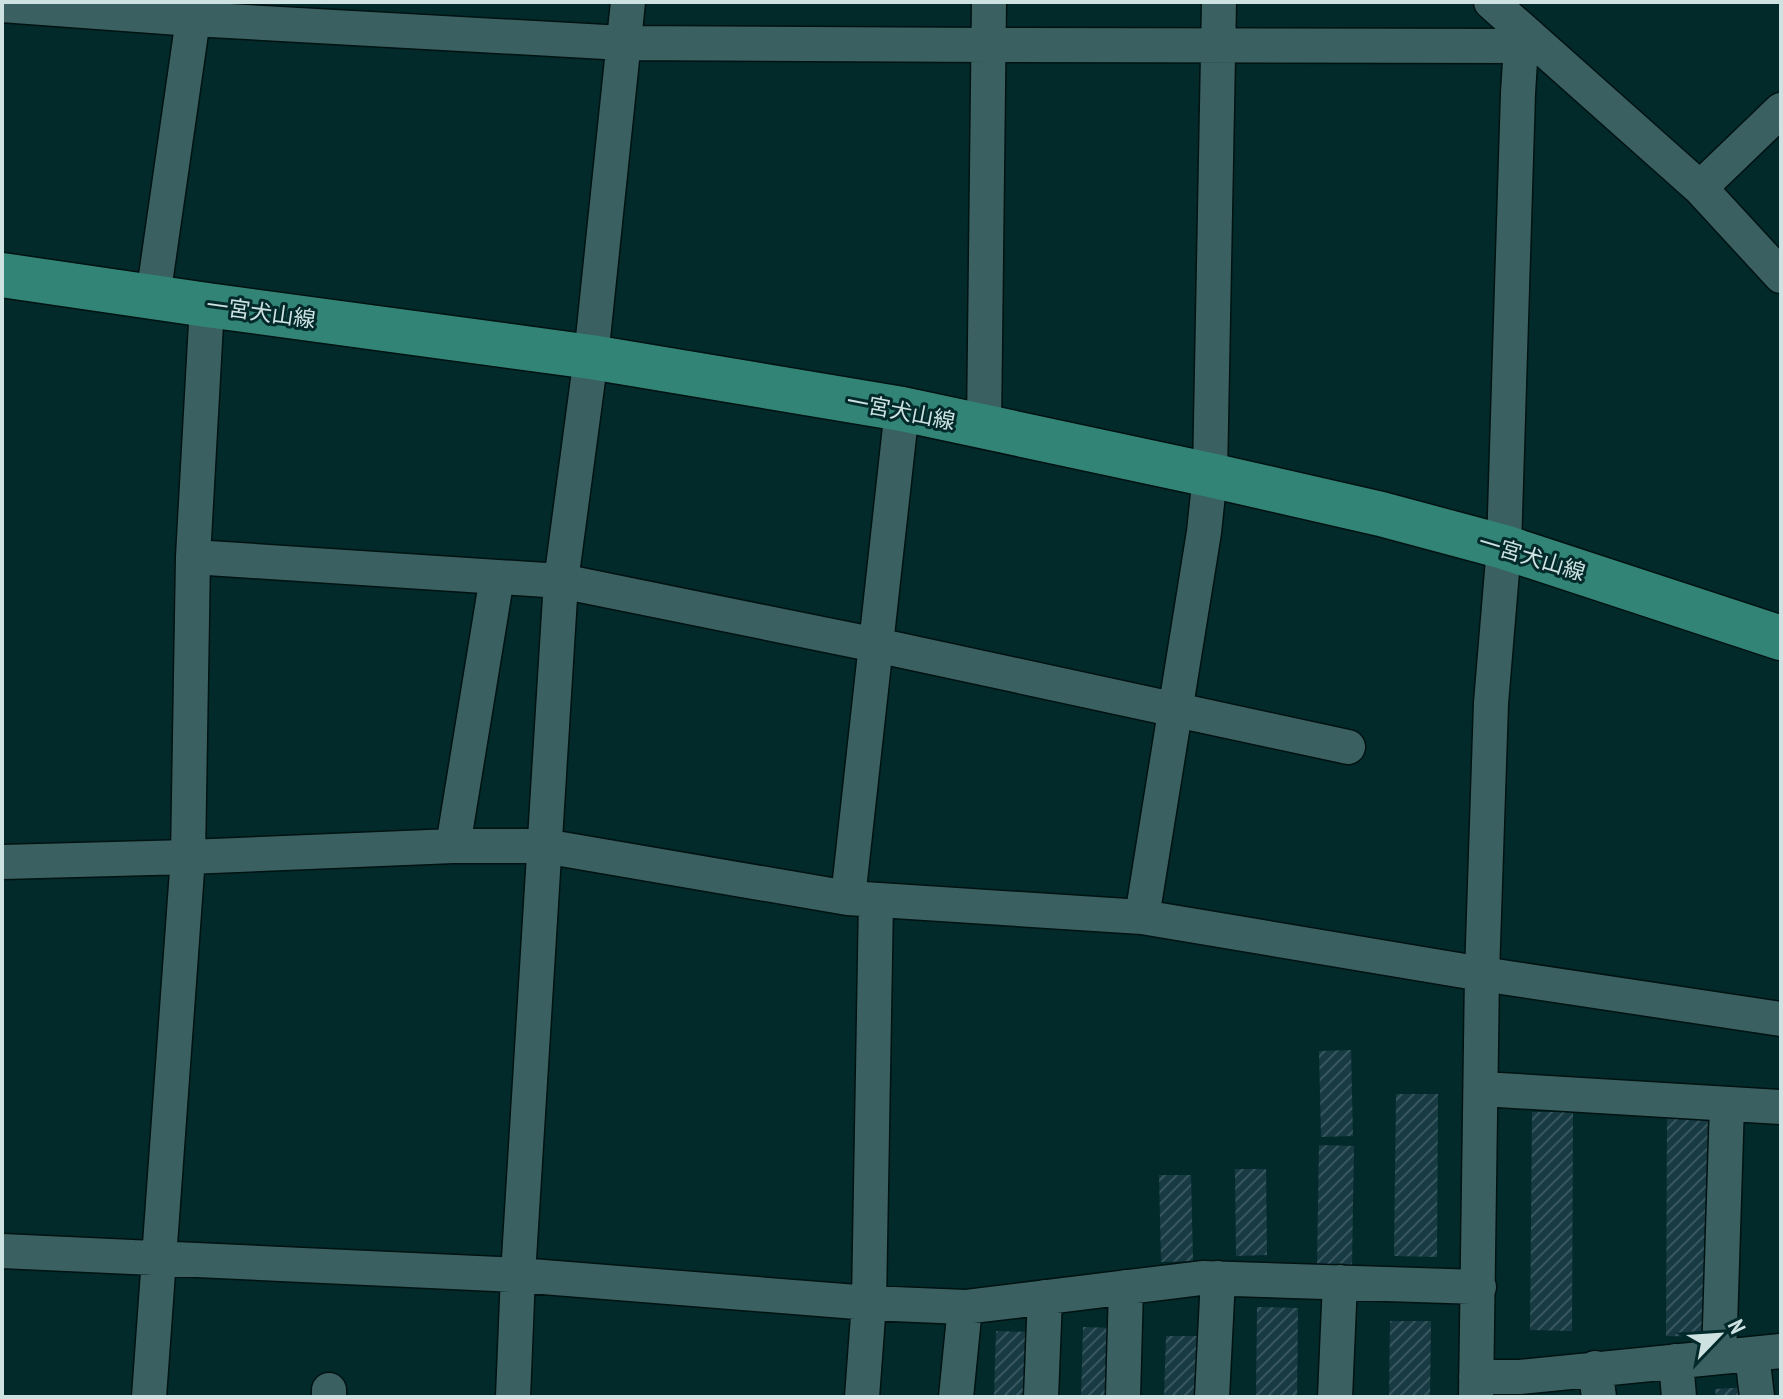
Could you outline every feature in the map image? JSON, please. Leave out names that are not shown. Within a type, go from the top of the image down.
[{"type":"main road","name":"一宮犬山線","points":[[2,275],[591,357],[902,409],[1381,514],[1504,547],[1781,638]]},
{"type":"street","points":[[513,1397],[561,581],[591,357],[628,2]]},
{"type":"street","points":[[984,427],[989,2]]},
{"type":"street","points":[[1142,917],[1204,532],[1210,475],[1219,2]]},
{"type":"street","points":[[1491,2],[1526,42],[1700,188],[1781,276]]},
{"type":"street","points":[[2,5],[623,43],[1218,45],[1526,42]]},
{"type":"street","points":[[153,297],[193,19]]},
{"type":"street","points":[[1526,42],[1518,93],[1504,547],[1491,703],[1482,974],[1476,1387],[1597,1382],[1676,1361],[1751,1354]]},
{"type":"street","points":[[1700,188],[1781,110]]},
{"type":"street","points":[[149,1397],[188,857],[193,557],[207,305]]},
{"type":"street","points":[[862,1397],[869,1303],[862,899],[876,645],[902,409]]},
{"type":"street","points":[[193,557],[561,581],[1348,747]]},
{"type":"street","points":[[453,846],[497,577]]},
{"type":"street","points":[[2,862],[453,846],[544,846],[862,899],[1142,917],[1482,974],[1781,1019]]},
{"type":"street","points":[[1482,1089],[1781,1107]]},
{"type":"street","points":[[1727,1104],[1757,1397]]},
{"type":"street","points":[[2,1251],[518,1275],[869,1303],[965,1307],[1202,1278],[1479,1287]]},
{"type":"street","points":[[1212,1397],[1218,1278]]},
{"type":"street","points":[[1335,1397],[1340,1282]]},
{"type":"street","points":[[1123,1397],[1126,1287]]},
{"type":"street","points":[[1041,1397],[1045,1297]]},
{"type":"street","points":[[956,1397],[965,1307]]},
{"type":"street","points":[[1676,1361],[1679,1397]]},
{"type":"building","points":[[1351,1050],[1353,1136],[1321,1137],[1319,1051]]},
{"type":"building","points":[[1396,1094],[1438,1094],[1437,1257],[1394,1256]]},
{"type":"building","points":[[1532,1112],[1573,1112],[1572,1331],[1530,1330]]},
{"type":"building","points":[[1667,1118],[1709,1119],[1708,1337],[1666,1336]]},
{"type":"building","points":[[1319,1145],[1354,1146],[1352,1265],[1317,1264]]},
{"type":"building","points":[[1235,1169],[1266,1169],[1267,1255],[1236,1256]]},
{"type":"building","points":[[1159,1175],[1191,1175],[1193,1261],[1161,1262]]},
{"type":"building","points":[[1257,1307],[1298,1308],[1297,1397],[1256,1397]]},
{"type":"building","points":[[1390,1321],[1431,1321],[1430,1397],[1389,1397]]},
{"type":"building","points":[[1083,1327],[1117,1328],[1116,1397],[1081,1397]]},
{"type":"building","points":[[996,1331],[1031,1332],[1029,1397],[994,1397]]},
{"type":"building","points":[[1166,1336],[1201,1336],[1199,1397],[1164,1397]]},
{"type":"building","points":[[1750,1387],[1751,1397],[1716,1397],[1715,1389]]}]
